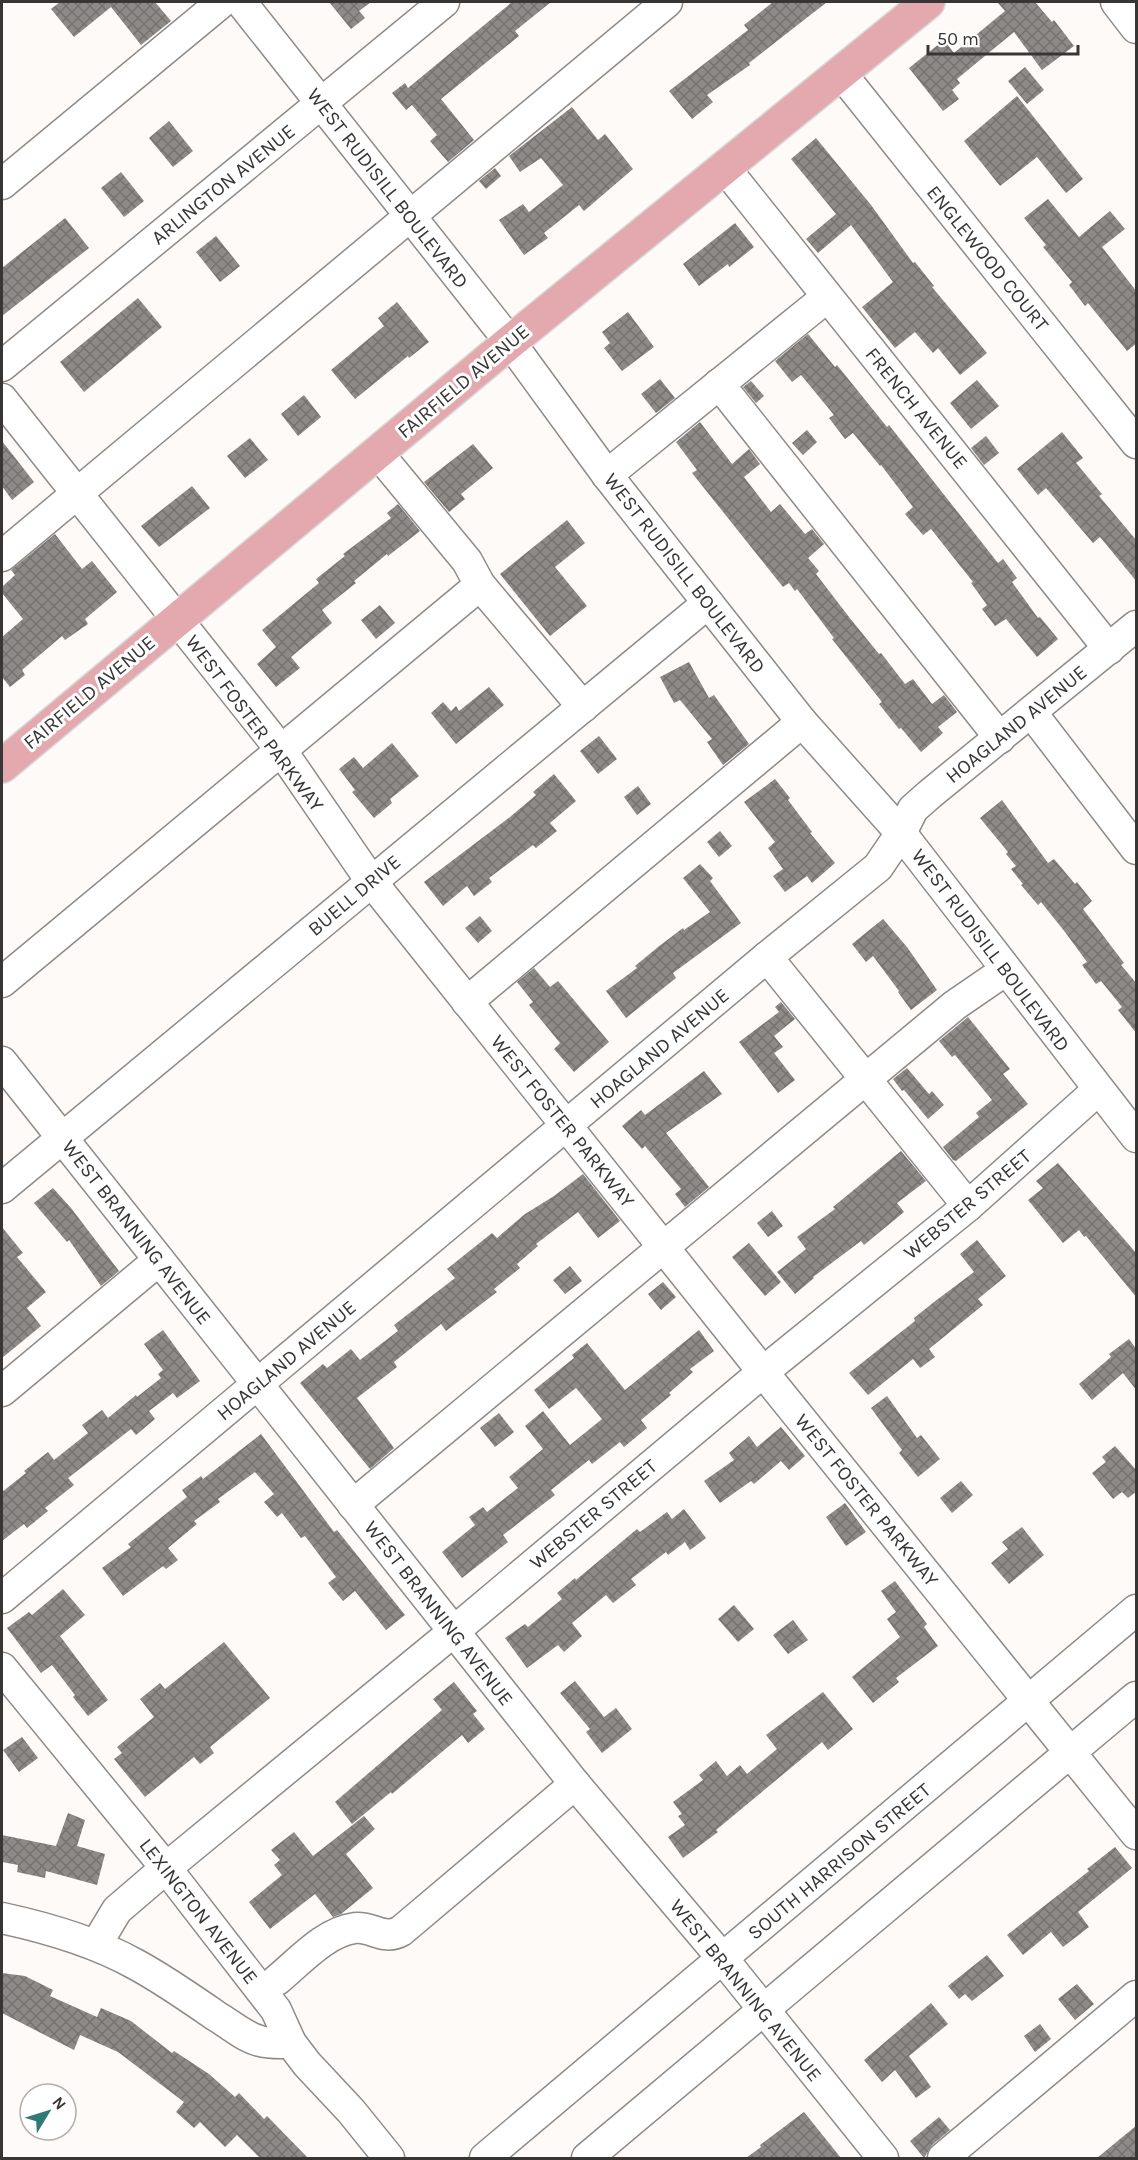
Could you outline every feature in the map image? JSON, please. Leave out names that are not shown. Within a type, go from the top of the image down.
[{"type":"main road","name":"FAIRFIELD AVENUE","points":[[2,766],[510,342],[928,2]]},
{"type":"street","points":[[2,184],[222,2]]},
{"type":"street","name":"WEST RUDISILL BOULEVARD","points":[[241,2],[510,342],[607,475],[708,603],[802,722],[901,832],[1098,1090],[1137,1137]]},
{"type":"street","name":"ARLINGTON AVENUE","points":[[2,366],[444,2]]},
{"type":"street","points":[[2,556],[667,2]]},
{"type":"street","points":[[1116,2],[1137,27]]},
{"type":"street","name":"ENGLEWOOD COURT","points":[[840,72],[1137,443]]},
{"type":"street","name":"FRENCH AVENUE","points":[[725,168],[1109,649]]},
{"type":"street","points":[[607,475],[827,297]]},
{"type":"street","points":[[719,384],[1000,738]]},
{"type":"street","name":"WEST FOSTER PARKWAY","points":[[2,399],[281,750],[371,881],[763,1372],[1137,1834]]},
{"type":"street","points":[[377,452],[467,561],[480,585],[583,707]]},
{"type":"street","points":[[2,982],[480,585]]},
{"type":"street","name":"BUELL DRIVE","points":[[2,1188],[708,603]]},
{"type":"street","name":"HOAGLAND AVENUE","points":[[2,1598],[766,957],[878,867],[914,809],[1137,626]]},
{"type":"street","points":[[1031,712],[1137,849]]},
{"type":"street","points":[[467,1002],[802,722]]},
{"type":"street","points":[[766,957],[968,1206]]},
{"type":"street","points":[[353,1505],[955,1005],[1006,970]]},
{"type":"street","name":"WEST BRANNING AVENUE","points":[[2,1062],[574,1784],[723,1959],[883,2158]]},
{"type":"street","name":"WEBSTER STREET","points":[[98,1945],[117,1910],[166,1868],[453,1632],[763,1372],[968,1206],[1098,1090]]},
{"type":"street","points":[[2,1391],[159,1260]]},
{"type":"street","name":"SOUTH HARRISON STREET","points":[[486,2158],[1137,1610]]},
{"type":"street","name":"LEXINGTON AVENUE","points":[[2,1668],[166,1868],[276,2010],[291,2043],[307,2064],[351,2111],[389,2158]]},
{"type":"street","points":[[587,2158],[1137,1696]]},
{"type":"street","points":[[277,1980],[330,1936],[357,1928],[389,1935],[401,1931],[574,1784]]},
{"type":"street","points":[[2,1918],[39,1926],[98,1945],[166,1982],[258,2041],[291,2043]]},
{"type":"street","points":[[943,2158],[1137,1996]]},
{"type":"building","points":[[60,2],[155,2],[171,21],[141,45],[111,7],[74,37],[51,9]]},
{"type":"building","points":[[329,2],[371,2],[359,11],[365,18],[351,29]]},
{"type":"building","points":[[512,2],[551,2],[515,31],[519,36],[441,99],[474,140],[448,162],[430,141],[437,135],[412,105],[406,110],[392,93],[405,83],[408,88]]},
{"type":"building","points":[[773,2],[827,2],[749,63],[750,65],[707,95],[713,102],[692,119],[669,91],[748,30],[744,25]]},
{"type":"building","points":[[997,2],[1035,2],[1052,22],[1054,20],[1074,46],[1042,70],[1014,32],[957,79],[960,83],[952,90],[959,99],[943,111],[909,68],[944,40],[954,53],[1005,11]]},
{"type":"building","points":[[1025,67],[1044,90],[1027,104],[1008,81]]},
{"type":"building","points":[[1017,96],[1083,179],[1066,193],[1037,157],[1000,186],[964,141]]},
{"type":"building","points":[[572,107],[598,140],[605,134],[633,169],[584,211],[579,205],[544,233],[548,238],[524,255],[499,220],[523,204],[529,212],[563,185],[541,158],[520,172],[509,156]]},
{"type":"building","points":[[169,121],[193,151],[173,167],[149,138]]},
{"type":"building","points":[[816,138],[871,205],[913,263],[915,262],[934,286],[932,287],[987,353],[960,375],[938,348],[933,353],[915,332],[895,348],[862,307],[893,282],[851,225],[818,253],[806,239],[836,214],[791,159]]},
{"type":"building","points":[[495,168],[501,176],[486,189],[479,181]]},
{"type":"building","points":[[121,172],[144,201],[124,217],[101,188]]},
{"type":"building","points":[[1048,199],[1079,237],[1110,211],[1125,229],[1102,247],[1137,292],[1137,343],[1127,351],[1088,303],[1085,306],[1069,285],[1072,282],[1043,247],[1046,245],[1024,218]]},
{"type":"building","points":[[65,218],[89,248],[2,316],[2,268]]},
{"type":"building","points":[[735,223],[754,247],[729,267],[728,264],[699,286],[683,264]]},
{"type":"building","points":[[216,236],[240,266],[220,282],[196,252]]},
{"type":"building","points":[[138,298],[162,327],[84,392],[60,362]]},
{"type":"building","points":[[397,302],[429,342],[355,399],[331,370],[384,326],[378,318]]},
{"type":"building","points":[[628,312],[654,347],[622,371],[604,348],[610,343],[602,332]]},
{"type":"building","points":[[808,334],[835,367],[837,365],[887,427],[889,425],[998,563],[1003,559],[1017,578],[1012,582],[1038,618],[1040,617],[1058,639],[1037,657],[1006,619],[995,626],[982,609],[987,605],[971,583],[973,582],[931,529],[923,535],[905,514],[913,507],[881,465],[853,433],[845,439],[829,418],[834,415],[801,375],[792,382],[775,361]]},
{"type":"building","points":[[660,379],[675,398],[656,413],[641,394]]},
{"type":"building","points":[[977,380],[999,406],[971,429],[950,403]]},
{"type":"building","points":[[751,381],[764,396],[756,403],[743,387]]},
{"type":"building","points":[[304,395],[321,417],[298,436],[281,414]]},
{"type":"building","points":[[700,422],[732,464],[749,449],[760,464],[744,477],[771,512],[780,504],[805,534],[812,529],[824,544],[808,558],[819,571],[816,574],[905,684],[913,679],[932,704],[944,695],[957,712],[938,727],[943,733],[921,752],[879,704],[882,702],[832,639],[834,638],[797,589],[795,591],[789,583],[783,587],[692,473],[697,470],[676,442]]},
{"type":"building","points":[[807,430],[817,442],[803,455],[792,443]]},
{"type":"building","points":[[1062,432],[1083,458],[1076,463],[1102,494],[1099,496],[1137,541],[1137,582],[1100,537],[1093,543],[1046,488],[1038,495],[1017,469]]},
{"type":"building","points":[[986,436],[999,453],[984,465],[971,448]]},
{"type":"building","points":[[250,438],[268,460],[245,478],[227,456]]},
{"type":"building","points":[[2,441],[34,482],[12,500],[2,486]]},
{"type":"building","points":[[473,444],[493,468],[461,494],[465,499],[449,512],[424,482]]},
{"type":"building","points":[[192,486],[210,508],[159,547],[141,526]]},
{"type":"building","points":[[398,504],[420,531],[388,556],[387,554],[322,610],[332,623],[291,657],[300,668],[276,687],[257,664],[276,647],[262,630],[319,583],[316,579],[345,556],[343,554],[391,518],[387,513]]},
{"type":"building","points":[[567,520],[585,543],[555,567],[587,606],[550,636],[500,574]]},
{"type":"building","points":[[55,534],[82,569],[92,561],[117,592],[85,619],[88,624],[65,640],[62,636],[22,670],[25,675],[10,687],[2,677],[2,637],[23,619],[2,593],[2,587],[15,575],[11,570]]},
{"type":"building","points":[[380,605],[395,623],[376,639],[361,620]]},
{"type":"building","points":[[689,662],[709,698],[714,695],[749,744],[723,765],[707,742],[712,739],[680,700],[674,703],[660,677]]},
{"type":"building","points":[[489,687],[504,705],[456,744],[431,713],[443,702],[451,711],[456,706],[459,711]]},
{"type":"building","points":[[599,736],[617,759],[598,774],[580,751]]},
{"type":"building","points":[[392,743],[419,776],[390,799],[392,803],[374,818],[352,792],[355,790],[339,769],[354,757],[363,768]]},
{"type":"building","points":[[554,774],[576,801],[550,823],[557,831],[536,848],[533,845],[489,878],[492,882],[474,896],[467,886],[443,906],[424,882],[510,817],[536,795],[533,792]]},
{"type":"building","points":[[775,779],[790,798],[788,800],[812,832],[810,833],[835,863],[812,883],[807,876],[785,892],[773,876],[783,869],[768,848],[775,842],[744,802]]},
{"type":"building","points":[[638,786],[651,804],[637,815],[624,797]]},
{"type":"building","points":[[1002,800],[1048,863],[1054,859],[1092,901],[1083,909],[1124,963],[1121,965],[1137,984],[1137,1034],[1118,1010],[1122,1007],[1101,981],[1096,984],[1082,965],[1087,962],[1065,932],[1041,902],[1038,905],[1021,885],[1023,884],[1011,869],[1016,866],[1006,854],[1008,852],[980,818]]},
{"type":"building","points":[[720,831],[732,846],[719,857],[707,842]]},
{"type":"building","points":[[700,864],[713,878],[710,881],[741,923],[673,973],[676,978],[626,1018],[606,991],[637,968],[635,966],[683,928],[684,930],[710,912],[683,878]]},
{"type":"building","points":[[480,916],[492,931],[478,943],[465,928]]},
{"type":"building","points":[[883,919],[907,947],[937,990],[911,1010],[873,956],[866,962],[852,944]]},
{"type":"building","points":[[534,968],[550,987],[558,981],[609,1042],[574,1072],[554,1049],[560,1043],[529,1005],[533,1002],[517,982]]},
{"type":"building","points":[[781,1002],[795,1019],[774,1036],[783,1047],[774,1053],[795,1080],[778,1093],[739,1042],[779,1012],[775,1007]]},
{"type":"building","points":[[968,1017],[1010,1069],[1003,1074],[1028,1104],[956,1161],[943,1147],[979,1117],[976,1113],[992,1100],[955,1055],[952,1057],[939,1041]]},
{"type":"building","points":[[907,1068],[929,1094],[932,1091],[944,1105],[928,1119],[893,1079]]},
{"type":"building","points":[[704,1071],[722,1094],[666,1133],[709,1187],[685,1207],[675,1194],[681,1189],[645,1146],[642,1149],[622,1126],[641,1110],[645,1115]]},
{"type":"building","points":[[901,1151],[926,1181],[897,1203],[904,1212],[864,1245],[861,1241],[813,1277],[795,1294],[777,1272],[806,1249],[797,1237],[835,1209],[833,1207]]},
{"type":"building","points":[[1058,1163],[1137,1254],[1137,1298],[1086,1236],[1084,1237],[1079,1230],[1063,1243],[1028,1200],[1043,1188],[1036,1181]]},
{"type":"building","points":[[583,1174],[620,1221],[598,1238],[578,1212],[536,1244],[538,1246],[517,1264],[520,1268],[494,1289],[497,1292],[446,1331],[441,1324],[394,1362],[397,1367],[357,1398],[394,1448],[370,1469],[300,1383],[323,1364],[327,1368],[351,1349],[360,1360],[398,1331],[394,1325],[455,1278],[447,1269],[492,1233],[497,1238],[525,1214]]},
{"type":"building","points":[[53,1188],[119,1271],[101,1286],[69,1240],[67,1242],[34,1203]]},
{"type":"building","points":[[772,1211],[783,1226],[768,1237],[757,1223]]},
{"type":"building","points":[[2,1227],[23,1253],[17,1257],[46,1292],[27,1308],[41,1326],[2,1358]]},
{"type":"building","points":[[977,1240],[1006,1276],[978,1299],[983,1305],[929,1349],[935,1357],[920,1368],[913,1359],[868,1395],[849,1373],[915,1321],[914,1318],[974,1272],[960,1254]]},
{"type":"building","points":[[749,1243],[781,1282],[765,1296],[732,1257]]},
{"type":"building","points":[[570,1266],[582,1281],[565,1294],[553,1280]]},
{"type":"building","points":[[663,1282],[676,1297],[661,1310],[648,1294]]},
{"type":"building","points":[[163,1330],[200,1381],[177,1398],[173,1393],[149,1411],[155,1419],[136,1435],[131,1429],[68,1478],[74,1485],[45,1508],[48,1511],[27,1528],[24,1524],[2,1541],[2,1492],[48,1452],[54,1460],[88,1433],[82,1425],[102,1410],[108,1418],[161,1378],[158,1374],[163,1370],[144,1344]]},
{"type":"building","points":[[699,1330],[714,1351],[690,1369],[693,1372],[669,1393],[671,1395],[641,1420],[647,1428],[624,1447],[620,1442],[592,1464],[589,1460],[551,1490],[555,1495],[503,1535],[508,1542],[462,1578],[442,1552],[475,1525],[469,1517],[483,1507],[487,1512],[518,1488],[509,1477],[543,1449],[525,1426],[543,1411],[570,1445],[602,1419],[576,1388],[549,1409],[534,1390],[574,1358],[572,1355],[587,1343],[625,1390]]},
{"type":"building","points":[[1129,1339],[1137,1350],[1137,1391],[1123,1373],[1092,1400],[1079,1384],[1111,1357],[1109,1354]]},
{"type":"building","points":[[887,1396],[917,1438],[921,1435],[940,1459],[918,1477],[899,1453],[902,1450],[871,1408]]},
{"type":"building","points":[[499,1413],[514,1432],[495,1447],[480,1428]]},
{"type":"building","points":[[781,1427],[805,1456],[789,1470],[781,1461],[754,1484],[751,1481],[720,1503],[704,1481],[734,1460],[729,1453],[749,1436],[757,1447]]},
{"type":"building","points":[[261,1434],[334,1532],[337,1530],[405,1615],[386,1630],[355,1591],[343,1601],[328,1583],[336,1577],[305,1536],[301,1538],[282,1513],[277,1517],[264,1502],[274,1494],[255,1472],[218,1499],[220,1502],[194,1521],[197,1524],[168,1548],[178,1560],[166,1569],[163,1566],[123,1596],[102,1568],[131,1547],[128,1544],[187,1497],[182,1490],[201,1476],[203,1479]]},
{"type":"building","points":[[1115,1446],[1137,1471],[1137,1491],[1128,1498],[1122,1492],[1113,1499],[1092,1473],[1106,1462],[1102,1457]]},
{"type":"building","points":[[961,1481],[973,1495],[952,1513],[940,1498]]},
{"type":"building","points":[[845,1503],[866,1532],[846,1546],[826,1517]]},
{"type":"building","points":[[684,1509],[706,1538],[690,1550],[685,1542],[668,1555],[666,1552],[631,1579],[636,1585],[613,1603],[606,1595],[572,1623],[582,1636],[564,1652],[558,1645],[527,1668],[505,1638],[525,1624],[528,1627],[562,1599],[557,1593],[637,1529],[640,1532],[667,1512],[672,1519]]},
{"type":"building","points":[[1022,1527],[1044,1555],[1009,1584],[991,1563],[1008,1549],[1002,1542]]},
{"type":"building","points":[[895,1581],[927,1624],[924,1627],[938,1646],[896,1678],[899,1682],[873,1703],[852,1677],[900,1637],[887,1619],[896,1612],[881,1591]]},
{"type":"building","points":[[63,1589],[85,1615],[60,1636],[108,1700],[88,1716],[52,1665],[41,1673],[7,1628],[29,1612],[32,1615]]},
{"type":"building","points":[[734,1605],[754,1629],[738,1642],[718,1619]]},
{"type":"building","points":[[793,1620],[808,1640],[788,1654],[773,1635]]},
{"type":"building","points":[[224,1642],[270,1698],[210,1747],[214,1753],[200,1764],[194,1757],[145,1797],[114,1759],[122,1753],[117,1747],[154,1717],[140,1699],[160,1683],[165,1689]]},
{"type":"building","points":[[575,1681],[604,1717],[616,1708],[632,1729],[602,1753],[586,1732],[590,1729],[560,1693]]},
{"type":"building","points":[[454,1682],[477,1711],[473,1714],[485,1729],[468,1743],[462,1735],[392,1794],[391,1792],[352,1824],[335,1802],[442,1710],[433,1699]]},
{"type":"building","points":[[823,1692],[853,1729],[828,1750],[822,1742],[716,1830],[718,1832],[683,1858],[668,1837],[685,1825],[678,1816],[682,1814],[673,1802],[703,1780],[699,1775],[716,1761],[727,1776],[740,1765],[747,1774],[777,1749],[766,1735]]},
{"type":"building","points":[[22,1737],[38,1758],[19,1772],[3,1750]]},
{"type":"building","points":[[68,1813],[85,1820],[77,1846],[105,1854],[97,1885],[46,1871],[45,1878],[17,1872],[18,1865],[2,1862],[2,1835],[56,1846]]},
{"type":"building","points":[[364,1816],[375,1829],[346,1854],[373,1888],[341,1914],[333,1917],[315,1894],[270,1929],[249,1902],[282,1875],[274,1865],[280,1860],[271,1850],[294,1832],[313,1856]]},
{"type":"building","points":[[1115,1847],[1132,1868],[1078,1912],[1089,1927],[1063,1947],[1051,1932],[1023,1955],[1007,1935],[1089,1871],[1087,1869]]},
{"type":"building","points":[[987,1955],[1004,1976],[972,2001],[965,1994],[959,1999],[948,1986]]},
{"type":"building","points":[[2,1973],[25,1976],[53,1990],[50,1996],[97,2017],[101,2008],[131,2021],[172,2053],[174,2051],[209,2074],[235,2097],[239,2093],[264,2119],[267,2116],[308,2158],[260,2158],[237,2135],[225,2147],[200,2122],[194,2128],[176,2112],[184,2102],[118,2052],[80,2035],[74,2050],[2,2013]]},
{"type":"building","points":[[1077,1984],[1094,2004],[1075,2020],[1058,1999]]},
{"type":"building","points":[[931,2003],[948,2024],[909,2056],[931,2087],[916,2098],[895,2070],[882,2082],[864,2060]]},
{"type":"building","points":[[1040,2024],[1051,2039],[1035,2052],[1024,2036]]},
{"type":"building","points":[[804,2112],[841,2158],[746,2158],[761,2147],[760,2145]]},
{"type":"building","points":[[939,2117],[950,2130],[932,2145],[924,2158],[910,2141]]},
{"type":"building","points":[[1137,2125],[1137,2158],[1097,2158]]}]
